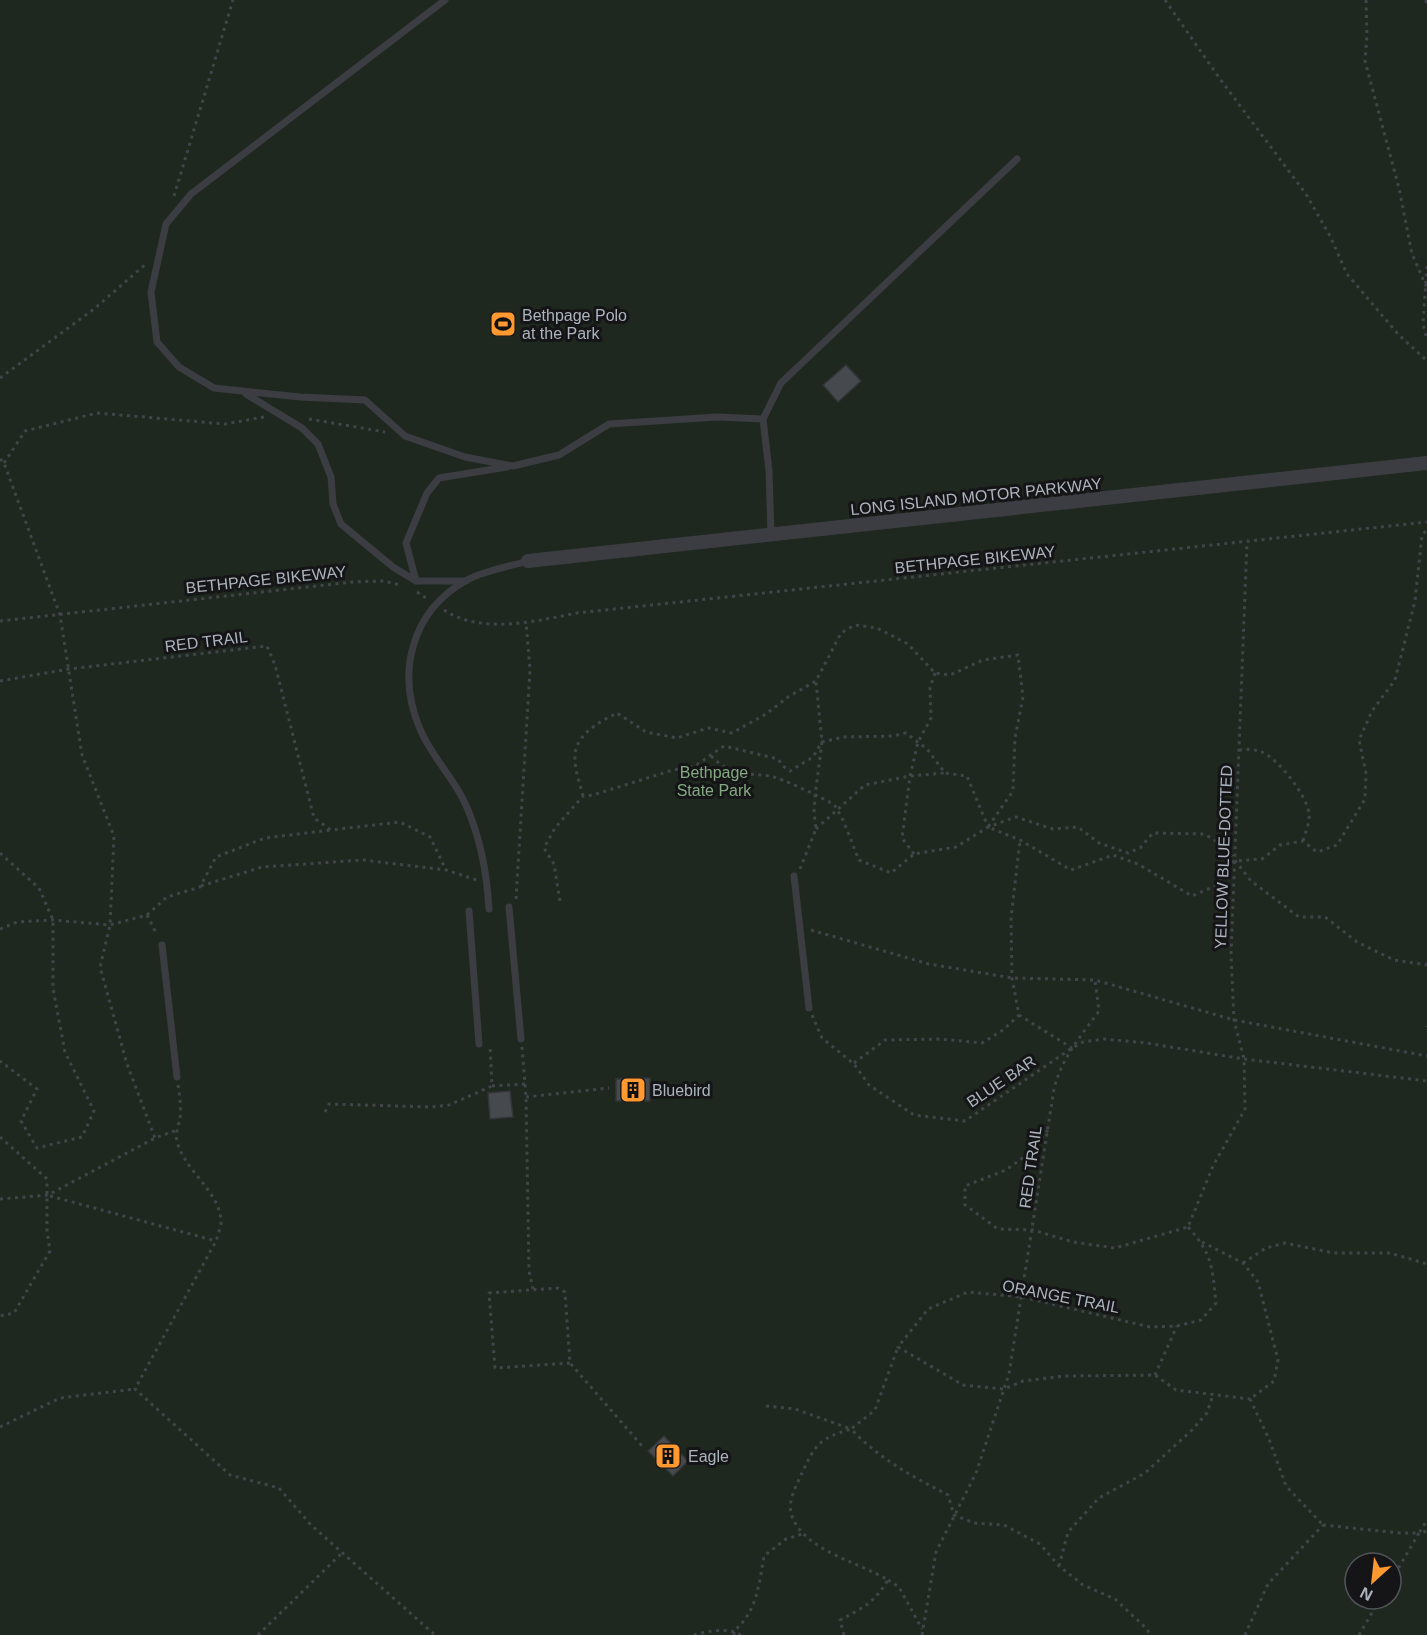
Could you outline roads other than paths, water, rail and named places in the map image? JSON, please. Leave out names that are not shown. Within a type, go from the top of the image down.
[{"type":"street","name":"LONG ISLAND MOTOR PARKWAY","points":[[528,561],[1427,463]]},
{"type":"lane","points":[[445,0],[191,194],[166,224],[151,292],[157,342],[179,367],[214,388],[365,400],[405,436],[465,457],[513,466]]},
{"type":"lane","points":[[771,535],[763,419],[782,383],[1017,159]]},
{"type":"lane","points":[[243,392],[302,428],[318,444],[331,477],[333,504],[341,524],[393,567],[416,581],[466,581]]},
{"type":"lane","points":[[416,581],[406,543],[427,493],[440,478],[513,466],[559,455],[609,424],[717,417],[763,419]]},
{"type":"lane","points":[[489,909],[484,864],[465,803],[420,731],[409,699],[408,664],[417,633],[436,605],[466,581],[483,573],[528,561]]},
{"type":"lane","points":[[797,873],[809,1008]]},
{"type":"lane","points":[[512,907],[521,1040]]},
{"type":"lane","points":[[469,911],[479,1044]]},
{"type":"lane","points":[[162,945],[177,1077]]},
{"type":"place","name":"Bethpage Polo at the Park","points":[[503,324]]},
{"type":"place","name":"Bluebird","points":[[633,1090]]},
{"type":"place","name":"Eagle","points":[[668,1456]]},
{"type":"park label","name":"Bethpage State Park","points":[[714,781]]}]
